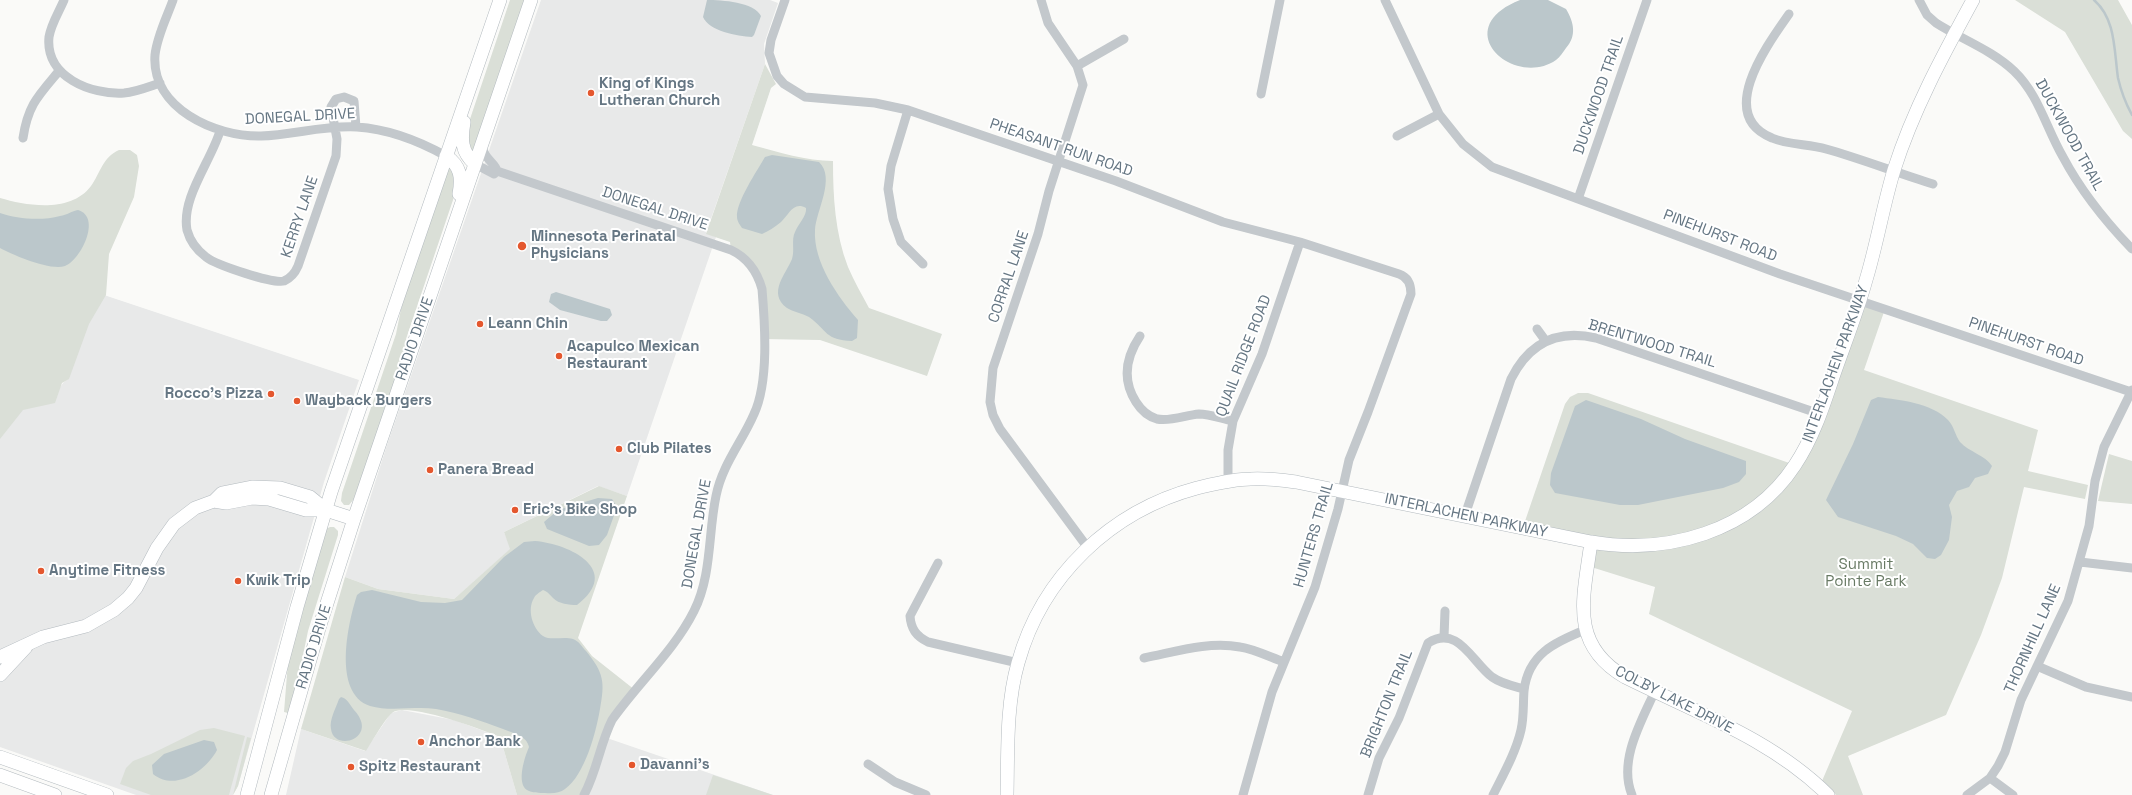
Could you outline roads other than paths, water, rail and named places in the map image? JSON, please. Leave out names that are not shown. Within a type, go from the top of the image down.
[{"type":"street","points":[[64,0],[52,25],[49,38],[50,51],[58,71],[81,85],[110,92],[125,92],[160,83]]},
{"type":"street","name":"DONEGAL DRIVE","points":[[174,0],[158,40],[155,55],[156,69],[160,83],[168,97],[181,110],[200,122],[220,131],[245,136],[261,136],[356,127],[385,131],[428,146],[446,156]]},
{"type":"street","name":"RADIO DRIVE","points":[[247,795],[294,620],[326,510],[500,0]]},
{"type":"street","name":"RADIO DRIVE","points":[[271,795],[354,519],[531,0]]},
{"type":"street","name":"PHEASANT RUN ROAD","points":[[785,0],[771,40],[769,53],[777,76],[784,84],[805,97],[875,103],[908,110],[1116,181],[1216,220],[1300,242],[1403,275],[1410,284]]},
{"type":"street","name":"CORRAL LANE","points":[[1041,0],[1048,23],[1077,66],[1083,85],[1082,92],[1058,161],[1038,234],[993,368],[990,402],[993,415],[1000,429],[1088,548]]},
{"type":"street","points":[[1261,94],[1280,0]]},
{"type":"street","name":"PINEHURST ROAD","points":[[1386,0],[1439,114],[1462,144],[1492,167],[1859,301],[2132,391]]},
{"type":"street","name":"DUCKWOOD TRAIL","points":[[1578,199],[1647,0]]},
{"type":"street","name":"DUCKWOOD TRAIL","points":[[1919,0],[1927,15],[1954,35],[2004,63],[2024,82],[2034,95],[2062,156],[2074,177],[2103,217],[2132,249]]},
{"type":"street","name":"INTERLACHEN PARKWAY","points":[[1007,795],[1010,705],[1018,663],[1033,622],[1044,600],[1066,569],[1108,530],[1153,503],[1191,490],[1228,482],[1249,479],[1270,479],[1342,491],[1465,515],[1591,542],[1636,546],[1682,541],[1703,535],[1738,518],[1767,497],[1795,465],[1820,414],[1866,281],[1894,171],[1920,102],[1973,0]]},
{"type":"street","points":[[1789,14],[1766,46],[1750,82],[1746,104],[1755,126],[1773,139],[1813,145],[1933,184]]},
{"type":"street","points":[[1077,66],[1124,39]]},
{"type":"street","points":[[23,138],[26,118],[37,96],[58,71]]},
{"type":"street","points":[[469,89],[462,140],[466,154],[475,164]]},
{"type":"street","points":[[336,128],[332,119],[331,107],[336,99],[344,97],[354,101],[356,127]]},
{"type":"street","points":[[908,110],[891,166],[888,189],[893,219],[901,242],[923,264]]},
{"type":"street","points":[[1397,136],[1439,114]]},
{"type":"street","name":"KERRY LANE","points":[[220,131],[215,148],[189,204],[186,222],[190,238],[200,252],[214,262],[268,280],[280,281],[291,277],[298,266],[336,156],[336,128]]},
{"type":"street","points":[[482,145],[486,158],[496,166],[497,171]]},
{"type":"street","points":[[446,156],[456,164],[461,177],[452,230]]},
{"type":"street","name":"DONEGAL DRIVE","points":[[475,164],[494,174],[497,171],[731,250],[750,264],[758,276],[762,289],[764,370],[762,389],[754,414],[726,466],[718,488],[707,566],[701,594],[686,625],[612,720],[604,737],[592,779],[584,795]]},
{"type":"street","name":"QUAIL RIDGE ROAD","points":[[1228,482],[1228,450],[1232,421],[1262,354],[1300,242]]},
{"type":"street","name":"HUNTERS TRAIL","points":[[1242,795],[1272,692],[1315,587],[1327,548],[1349,460],[1411,294],[1410,284]]},
{"type":"street","points":[[1465,515],[1511,379],[1522,361],[1545,340],[1537,329]]},
{"type":"street","name":"BRENTWOOD TRAIL","points":[[1545,340],[1571,335],[1596,338],[1820,414]]},
{"type":"street","points":[[1140,336],[1129,357],[1126,370],[1128,385],[1140,409],[1157,419],[1168,419],[1202,414],[1232,421]]},
{"type":"street","name":"THORNHILL LANE","points":[[1967,795],[1990,778],[2005,752],[2021,700],[2068,601],[2089,526],[2098,466],[2104,447],[2132,391]]},
{"type":"street","points":[[0,657],[43,637],[86,626],[114,610],[128,598],[136,588],[160,543],[174,524],[195,508],[214,501],[222,493],[230,490],[262,486],[288,490],[310,497],[326,510],[354,519]]},
{"type":"street","name":"COLBY LAKE DRIVE","points":[[1591,542],[1584,612],[1585,630],[1594,650],[1609,667],[1766,746],[1801,770],[1828,795]]},
{"type":"street","points":[[2080,562],[2132,568]]},
{"type":"street","points":[[938,563],[910,616],[914,631],[919,637],[928,642],[1018,663]]},
{"type":"street","points":[[1445,611],[1444,637],[1453,639],[1461,645],[1491,676],[1500,682],[1524,689]]},
{"type":"street","points":[[1493,795],[1521,731],[1524,689],[1530,669],[1541,652],[1557,641],[1585,630]]},
{"type":"street","name":"BRIGHTON TRAIL","points":[[1368,795],[1379,758],[1399,718],[1422,653],[1428,643],[1435,638],[1444,637]]},
{"type":"street","points":[[0,675],[29,644]]},
{"type":"street","points":[[1144,658],[1206,646],[1225,645],[1241,647],[1284,662]]},
{"type":"street","points":[[2037,666],[2086,687],[2132,697]]},
{"type":"street","points":[[1632,795],[1629,786],[1627,763],[1655,691]]},
{"type":"street","points":[[238,795],[258,754]]},
{"type":"street","points":[[0,757],[107,795]]},
{"type":"street","points":[[279,795],[281,761]]},
{"type":"street","points":[[868,764],[895,782],[926,795]]},
{"type":"street","points":[[0,775],[55,795]]},
{"type":"street","points":[[1990,778],[2013,795]]},
{"type":"waterway","points":[[2094,0],[2106,16],[2110,26],[2113,36],[2118,78],[2132,115]]},
{"type":"place","name":"King of Kings Lutheran Church","points":[[591,93]]},
{"type":"place","name":"Minnesota Perinatal Physicians","points":[[522,246]]},
{"type":"place","name":"Leann Chin","points":[[480,324]]},
{"type":"place","name":"Acapulco Mexican Restaurant","points":[[559,356]]},
{"type":"place","name":"Rocco's Pizza","points":[[271,394]]},
{"type":"place","name":"Wayback Burgers","points":[[297,401]]},
{"type":"place","name":"Club Pilates","points":[[619,449]]},
{"type":"place","name":"Panera Bread","points":[[430,470]]},
{"type":"place","name":"Eric's Bike Shop","points":[[515,510]]},
{"type":"place","name":"Anytime Fitness","points":[[41,571]]},
{"type":"place","name":"Kwik Trip","points":[[238,581]]},
{"type":"place","name":"Anchor Bank","points":[[421,742]]},
{"type":"place","name":"Davanni's","points":[[632,765]]},
{"type":"place","name":"Spitz Restaurant","points":[[351,767]]},
{"type":"park label","name":"Summit Pointe Park","points":[[1866,574]]}]
